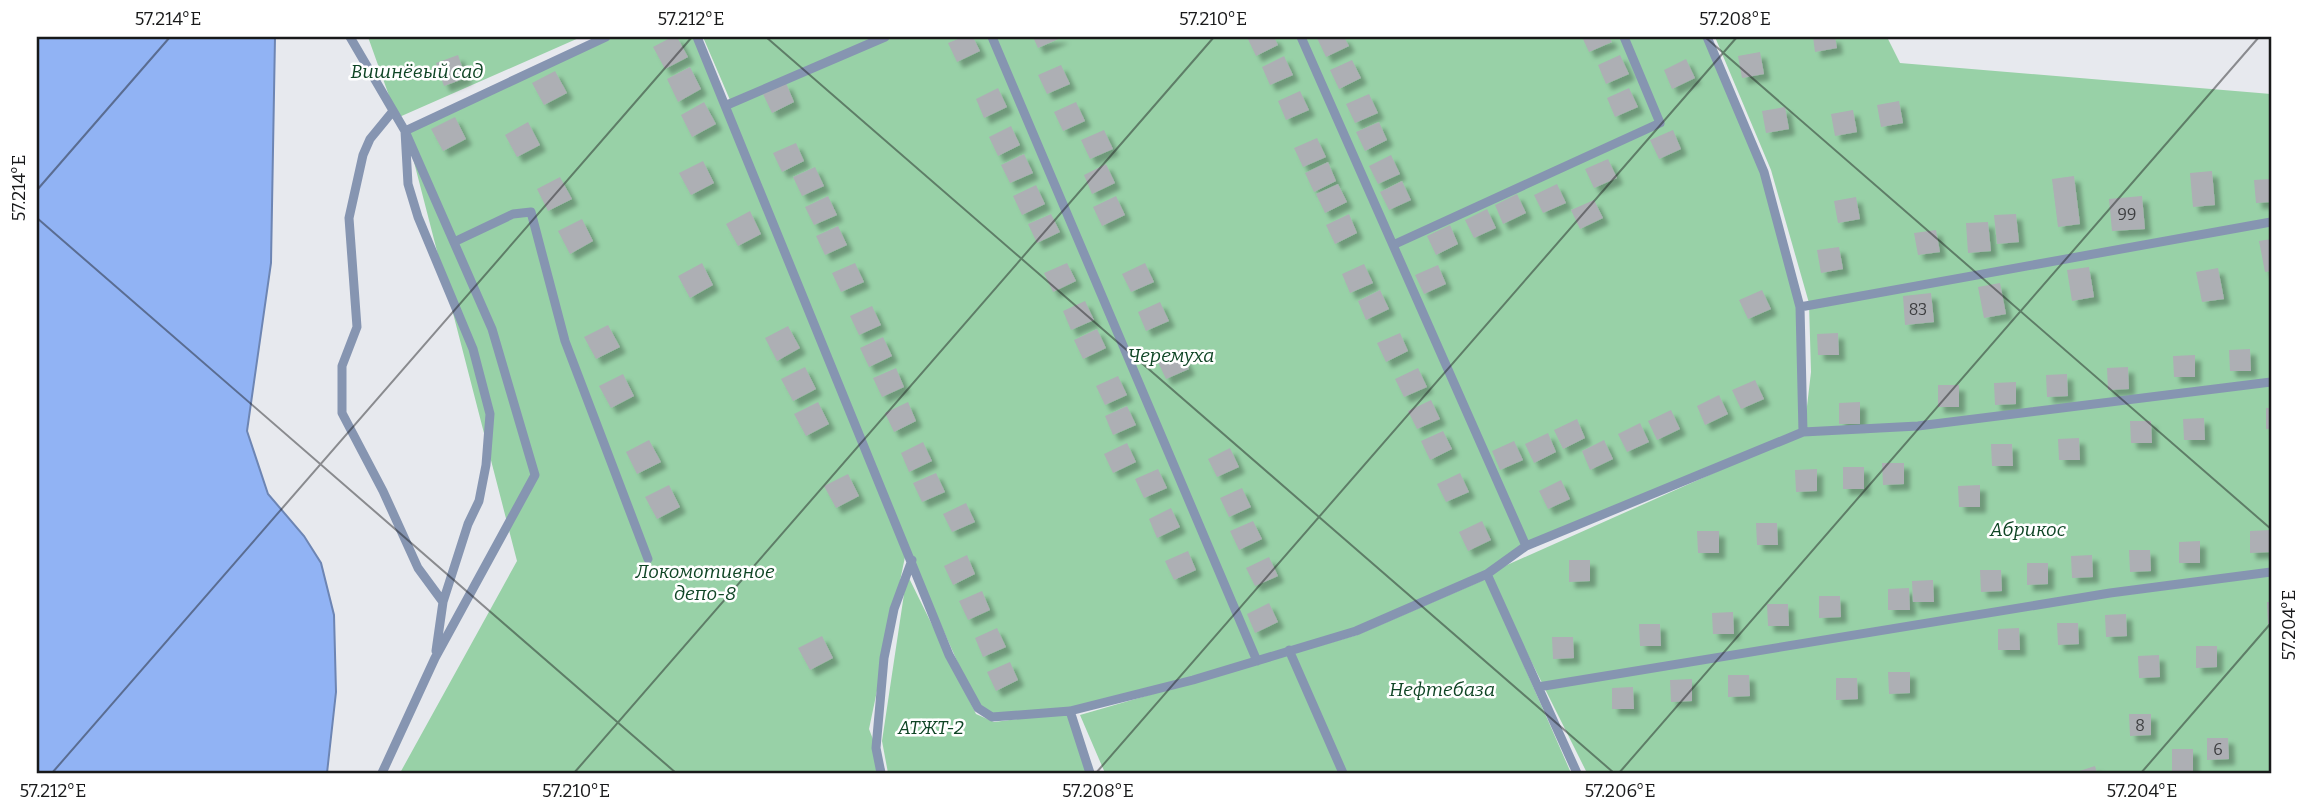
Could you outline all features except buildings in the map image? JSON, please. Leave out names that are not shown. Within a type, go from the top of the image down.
[{"type":"lane","points":[[350,37],[405,131],[492,329],[535,475],[435,658],[382,773]]},
{"type":"lane","points":[[405,131],[606,37]]},
{"type":"lane","points":[[697,37],[950,654],[978,708],[992,717],[1070,711],[1193,681],[1356,631],[1487,574],[1526,546],[1803,432],[1918,426],[2271,382]]},
{"type":"lane","points":[[727,105],[885,37]]},
{"type":"lane","points":[[992,37],[1257,661]]},
{"type":"lane","points":[[1301,37],[1526,546]]},
{"type":"lane","points":[[1393,245],[1660,123],[1624,37]]},
{"type":"lane","points":[[1707,37],[1763,172],[1800,307],[1803,432]]},
{"type":"lane","points":[[393,111],[370,139],[363,155],[349,218],[357,327],[342,366],[342,412],[383,491],[418,568],[443,602]]},
{"type":"lane","points":[[405,131],[408,184],[418,217],[473,349],[490,414],[486,465],[479,501],[468,524],[443,602],[435,658]]},
{"type":"lane","points":[[454,242],[513,214],[531,212],[565,341],[648,558]]},
{"type":"lane","points":[[1800,307],[2271,222]]},
{"type":"lane","points":[[881,773],[876,748],[884,658],[894,609],[912,560]]},
{"type":"lane","points":[[1538,687],[2096,595],[2271,572]]},
{"type":"lane","points":[[1487,574],[1577,773]]},
{"type":"lane","points":[[1289,650],[1343,773]]},
{"type":"lane","points":[[1070,711],[1090,773]]},
{"type":"green space","name":"Вишнёвый сад","points":[[368,37],[581,37],[397,118]]},
{"type":"green space","name":"Локомотивное депо-8","points":[[604,37],[695,37],[905,557],[869,729],[886,773],[400,773],[517,561],[406,131]]},
{"type":"green space","points":[[703,37],[878,37],[730,100]]},
{"type":"green space","points":[[885,37],[1707,37],[1763,172],[1800,307],[1804,432],[1811,372],[1809,303],[1771,170],[1715,37],[1887,37],[1900,63],[2271,94],[2271,773],[1587,773],[1487,573],[1356,631],[1070,711],[992,717],[978,708],[912,560],[727,105]],"holes":[[[1799,435],[1489,573],[1526,546]]]},
{"type":"green space","name":"АТЖТ-2","points":[[907,574],[976,714],[994,722],[1068,713],[1094,773],[888,773],[882,741]]},
{"type":"green space","name":"Нефтебаза","points":[[1486,579],[1571,773],[1105,773],[1080,715],[1357,635]]},
{"type":"water","points":[[37,37],[275,37],[271,263],[247,431],[268,494],[304,536],[321,563],[334,615],[336,692],[327,773],[37,773]]},
{"type":"park label","name":"Черемуха","points":[[1171,355]]},
{"type":"park label","name":"Абрикос","points":[[2028,529]]}]
